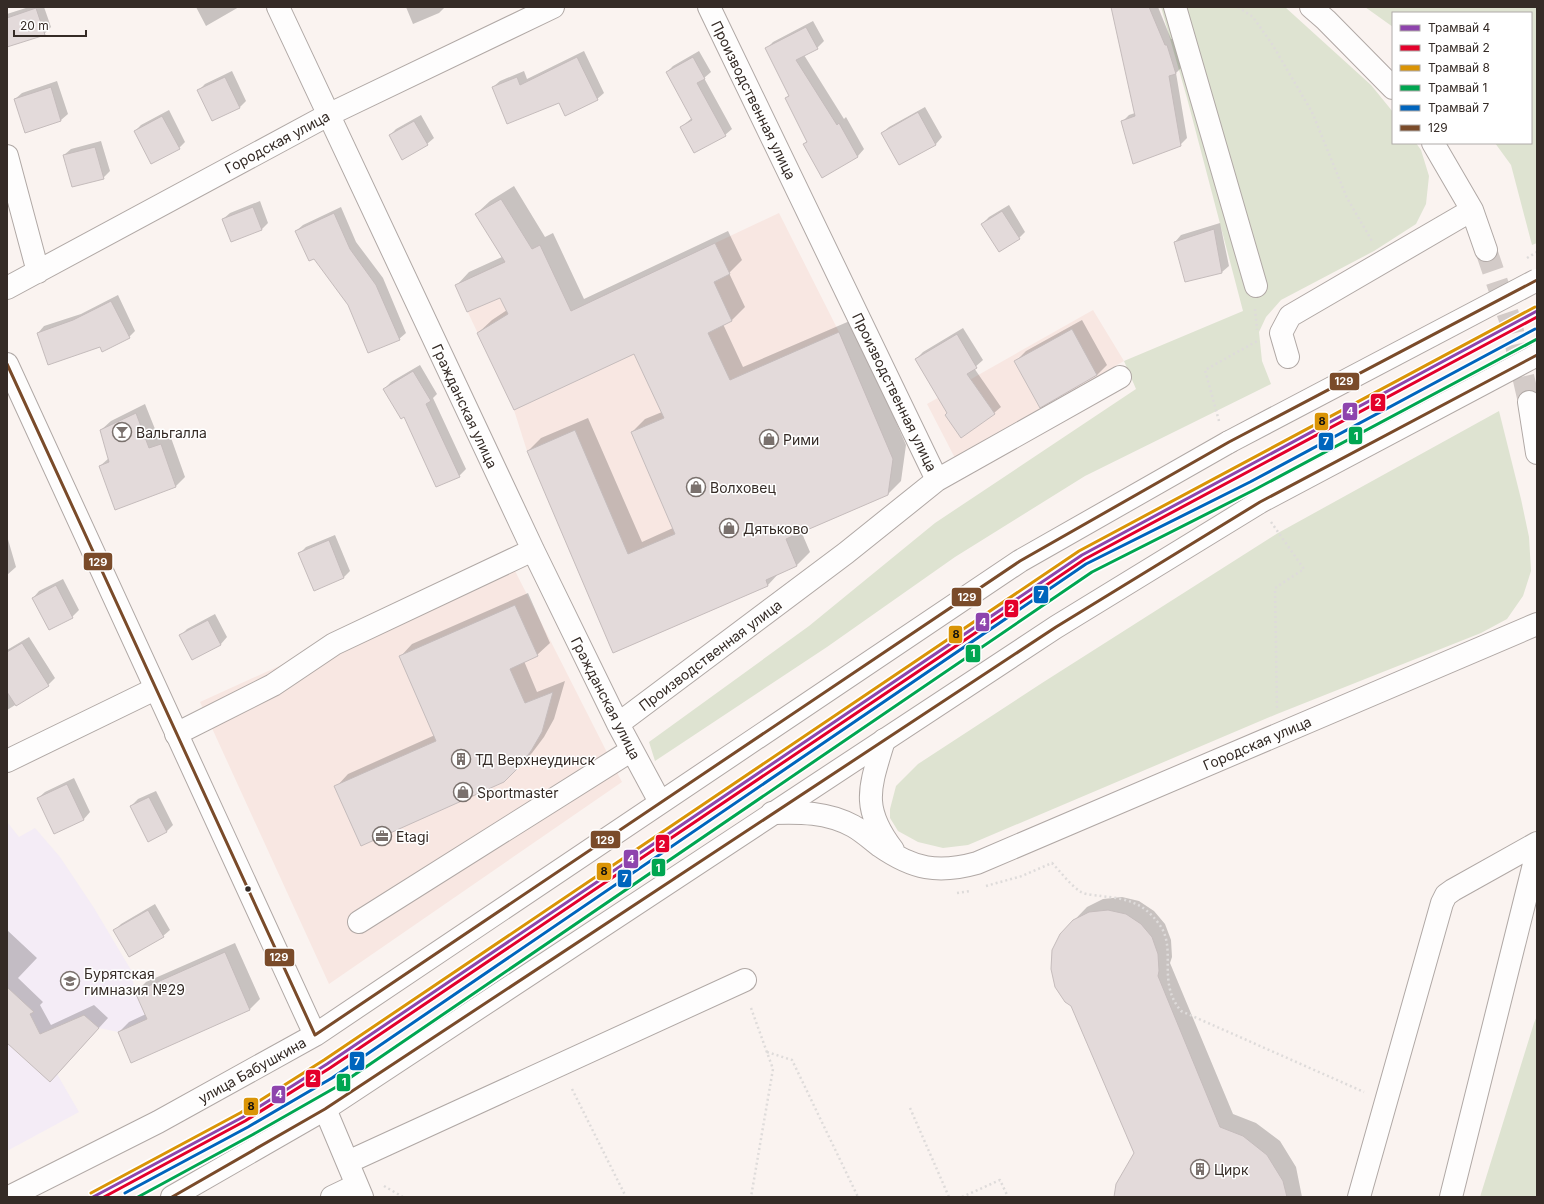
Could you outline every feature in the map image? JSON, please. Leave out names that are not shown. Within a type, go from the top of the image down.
[{"type":"street","name":"Гражданская улица","points":[[278,7],[533,550],[618,724],[660,802]]},
{"type":"street","name":"Городская улица","points":[[7,288],[328,115],[553,7]]},
{"type":"street","name":"Производственная улица","points":[[618,724],[846,553],[937,480],[709,7]]},
{"type":"street","points":[[1175,7],[1256,286]]},
{"type":"street","points":[[1311,7],[1326,20],[1392,87]]},
{"type":"street","points":[[1434,144],[1472,210],[1486,250]]},
{"type":"street","points":[[7,156],[38,272]]},
{"type":"street","points":[[1288,357],[1281,333],[1290,316],[1385,259],[1472,210]]},
{"type":"street","name":"улица Бабушкина","points":[[9,1197],[158,1122],[315,1035],[1020,560],[1224,434],[1537,280]]},
{"type":"street","points":[[172,1197],[325,1109],[1056,627],[1537,355]]},
{"type":"street","points":[[7,364],[315,1035]]},
{"type":"street","points":[[937,480],[1120,377]]},
{"type":"street","points":[[1529,402],[1537,453]]},
{"type":"street","points":[[176,734],[273,685],[334,644],[533,550]]},
{"type":"street","name":"Городская улица","points":[[772,813],[810,812],[853,826],[900,859],[925,867],[944,870],[977,863],[1537,624]]},
{"type":"street","points":[[7,761],[155,688]]},
{"type":"street","points":[[884,740],[870,793],[872,811],[882,835],[900,859]]},
{"type":"street","points":[[358,922],[632,750]]},
{"type":"street","points":[[1359,1197],[1442,903],[1446,894],[1537,843]]},
{"type":"street","points":[[1451,1197],[1537,852]]},
{"type":"street","points":[[348,1162],[745,980]]},
{"type":"street","points":[[325,1109],[360,1191],[332,1197]]},
{"type":"path","points":[[1238,7],[1253,17],[1272,44],[1312,112],[1348,198],[1365,230],[1385,259]]},
{"type":"path","points":[[1224,434],[1205,370],[1259,340],[1255,314],[1256,286]]},
{"type":"path","points":[[1264,509],[1304,569],[1275,588],[1278,734]]},
{"type":"path","points":[[978,888],[1022,876],[1052,864],[1082,892],[1126,899],[1136,903],[1149,911],[1161,926],[1166,938],[1168,984],[1173,1001],[1181,1011],[1386,1102]]},
{"type":"path","points":[[949,893],[971,890]]},
{"type":"path","points":[[751,1008],[773,1069],[751,1197]]},
{"type":"path","points":[[767,1051],[792,1060],[858,1197]]},
{"type":"path","points":[[572,1090],[626,1197]]},
{"type":"path","points":[[910,1108],[949,1197]]},
{"type":"path","points":[[962,1197],[1000,1180],[1008,1197]]},
{"type":"path","points":[[379,1183],[403,1197]]},
{"type":"shaded area","points":[[779,213],[839,332],[893,459],[888,495],[786,539],[797,566],[766,580],[768,586],[613,653],[527,451],[514,410],[455,285],[540,245],[571,311]]},
{"type":"shaded area","points":[[1093,310],[1124,361],[955,458],[927,404]]},
{"type":"shaded area","points":[[510,561],[622,782],[329,984],[200,702]]},
{"type":"shaded area","name":"Бурятская гимназия №29","points":[[7,822],[19,837],[35,828],[60,857],[94,908],[131,970],[135,992],[147,1019],[118,1032],[99,1028],[57,1074],[79,1112],[7,1151]]},
{"type":"green space","points":[[1161,7],[1285,7],[1371,85],[1392,111],[1392,144],[1417,144],[1421,150],[1429,176],[1426,204],[1416,224],[1374,251],[1281,300],[1266,317],[1259,332],[1262,361],[1271,384],[1085,476],[955,557],[827,647],[655,761],[649,742],[809,626],[935,523],[1136,389],[1124,361],[1243,311],[1187,98]]},
{"type":"green space","points":[[1365,7],[1537,7],[1537,243],[1532,245],[1511,165],[1496,144],[1532,144],[1532,12],[1392,12],[1392,26]]},
{"type":"green space","points":[[1499,411],[1529,537],[1531,571],[1523,596],[1507,619],[1481,633],[1277,714],[968,845],[943,848],[918,842],[898,831],[890,818],[890,809],[896,786],[918,764],[1042,683],[1278,533]]},
{"type":"green space","points":[[1537,1016],[1537,1197],[1480,1197],[1534,1023]]},
{"type":"building","points":[[1111,7],[1149,7],[1165,45],[1167,45],[1176,74],[1169,76],[1181,146],[1133,164],[1121,121],[1135,116]]},
{"type":"building","points":[[36,8],[45,35],[7,47],[7,18]]},
{"type":"building","points":[[806,27],[818,49],[796,60],[837,125],[839,123],[858,157],[822,178],[803,144],[807,142],[785,98],[789,96],[765,48]]},
{"type":"building","points":[[577,57],[598,100],[565,116],[559,103],[507,124],[492,87],[517,77],[520,85]]},
{"type":"building","points":[[693,57],[705,79],[697,83],[726,136],[694,153],[680,127],[692,120],[666,72]]},
{"type":"building","points":[[225,77],[240,108],[212,121],[197,90]]},
{"type":"building","points":[[51,87],[61,121],[25,133],[14,99]]},
{"type":"building","points":[[918,112],[936,145],[899,165],[881,133]]},
{"type":"building","points":[[162,116],[180,149],[151,164],[134,131]]},
{"type":"building","points":[[414,121],[428,145],[402,160],[389,135]]},
{"type":"building","points":[[95,147],[104,179],[72,187],[63,155]]},
{"type":"building","points":[[501,199],[532,249],[540,245],[571,311],[715,243],[730,274],[714,282],[732,321],[708,333],[730,380],[839,332],[893,459],[888,495],[786,539],[797,566],[766,580],[768,586],[613,653],[527,451],[575,430],[628,554],[675,534],[631,432],[664,418],[634,354],[514,410],[477,333],[508,314],[500,298],[467,312],[455,285],[505,262],[475,214]]},
{"type":"building","points":[[253,207],[262,230],[231,242],[222,219]]},
{"type":"building","points":[[1002,211],[1020,239],[999,252],[981,224]]},
{"type":"building","points":[[334,213],[350,249],[376,285],[400,340],[368,353],[348,305],[314,259],[309,261],[295,231]]},
{"type":"building","points":[[1214,229],[1222,273],[1185,282],[1174,242]]},
{"type":"building","points":[[111,301],[130,338],[102,352],[100,347],[48,365],[37,333],[73,320]]},
{"type":"building","points":[[1072,329],[1097,375],[1040,408],[1014,361]]},
{"type":"building","points":[[957,334],[977,368],[967,374],[995,414],[961,438],[945,415],[947,413],[915,359]]},
{"type":"building","points":[[413,371],[431,401],[426,404],[460,477],[436,487],[404,417],[401,419],[383,389]]},
{"type":"building","points":[[136,413],[149,448],[161,444],[176,487],[115,510],[99,466],[109,462],[100,430]]},
{"type":"building","points":[[329,540],[344,578],[314,591],[298,553]]},
{"type":"building","points":[[56,585],[73,618],[49,630],[32,598]]},
{"type":"building","name":"ТД Верхнеудинск","points":[[515,605],[538,656],[510,669],[525,703],[553,692],[542,732],[531,751],[519,767],[504,782],[361,846],[334,786],[436,741],[399,656]]},
{"type":"building","points":[[208,620],[221,645],[192,660],[179,635]]},
{"type":"building","points":[[22,643],[49,686],[16,706],[7,692],[7,652]]},
{"type":"building","points":[[67,784],[84,820],[54,834],[37,798]]},
{"type":"building","points":[[149,797],[167,832],[148,842],[130,806]]},
{"type":"building","points":[[148,910],[164,937],[129,957],[113,930]]},
{"type":"building","points":[[1108,910],[1126,914],[1141,924],[1152,937],[1158,954],[1158,976],[1220,1127],[1243,1136],[1267,1155],[1283,1181],[1287,1197],[1114,1197],[1116,1184],[1134,1153],[1071,1006],[1065,1002],[1055,987],[1051,969],[1052,950],[1060,934],[1073,920],[1089,912]]},
{"type":"building","points":[[225,952],[250,1010],[131,1063],[118,1032],[147,1019],[135,992]]},
{"type":"building","points":[[7,987],[34,1012],[30,1014],[40,1034],[84,1015],[99,1028],[50,1082],[7,1043]]},
{"type":"tunnel","points":[[1486,250],[1511,323],[1529,402]]},
{"type":"tram line","name":"8","points":[[91,1193],[240,1113],[324,1060],[1079,551],[1535,307]]},
{"type":"tram line","name":"4","points":[[93,1197],[243,1117],[327,1064],[1082,555],[1537,311]]},
{"type":"tram line","name":"2","points":[[104,1197],[245,1121],[330,1068],[1085,559],[1537,317]]},
{"type":"tram line","name":"7","points":[[125,1193],[248,1127],[332,1078],[1086,564],[1250,482],[1535,329]]},
{"type":"tram line","name":"1","points":[[138,1197],[338,1086],[1092,572],[1254,490],[1537,339]]},
{"type":"transit line","name":"129","points":[[7,364],[315,1035],[1020,561],[1229,442],[1537,280]]},
{"type":"transit line","name":"129","points":[[172,1197],[325,1109],[1056,627],[1260,502],[1537,355]]},
{"type":"place","name":"Вальгалла","points":[[122,432]]},
{"type":"place","name":"Рими","points":[[769,439]]},
{"type":"place","name":"Волховец","points":[[696,487]]},
{"type":"place","name":"Дятьково","points":[[729,528]]},
{"type":"place","name":"ТД Верхнеудинск","points":[[461,759]]},
{"type":"place","name":"Sportmaster","points":[[463,792]]},
{"type":"place","name":"Etagi","points":[[382,836]]},
{"type":"place","name":"Бурятская гимназия №29","points":[[70,981]]},
{"type":"place","name":"Цирк","points":[[1200,1169]]}]
